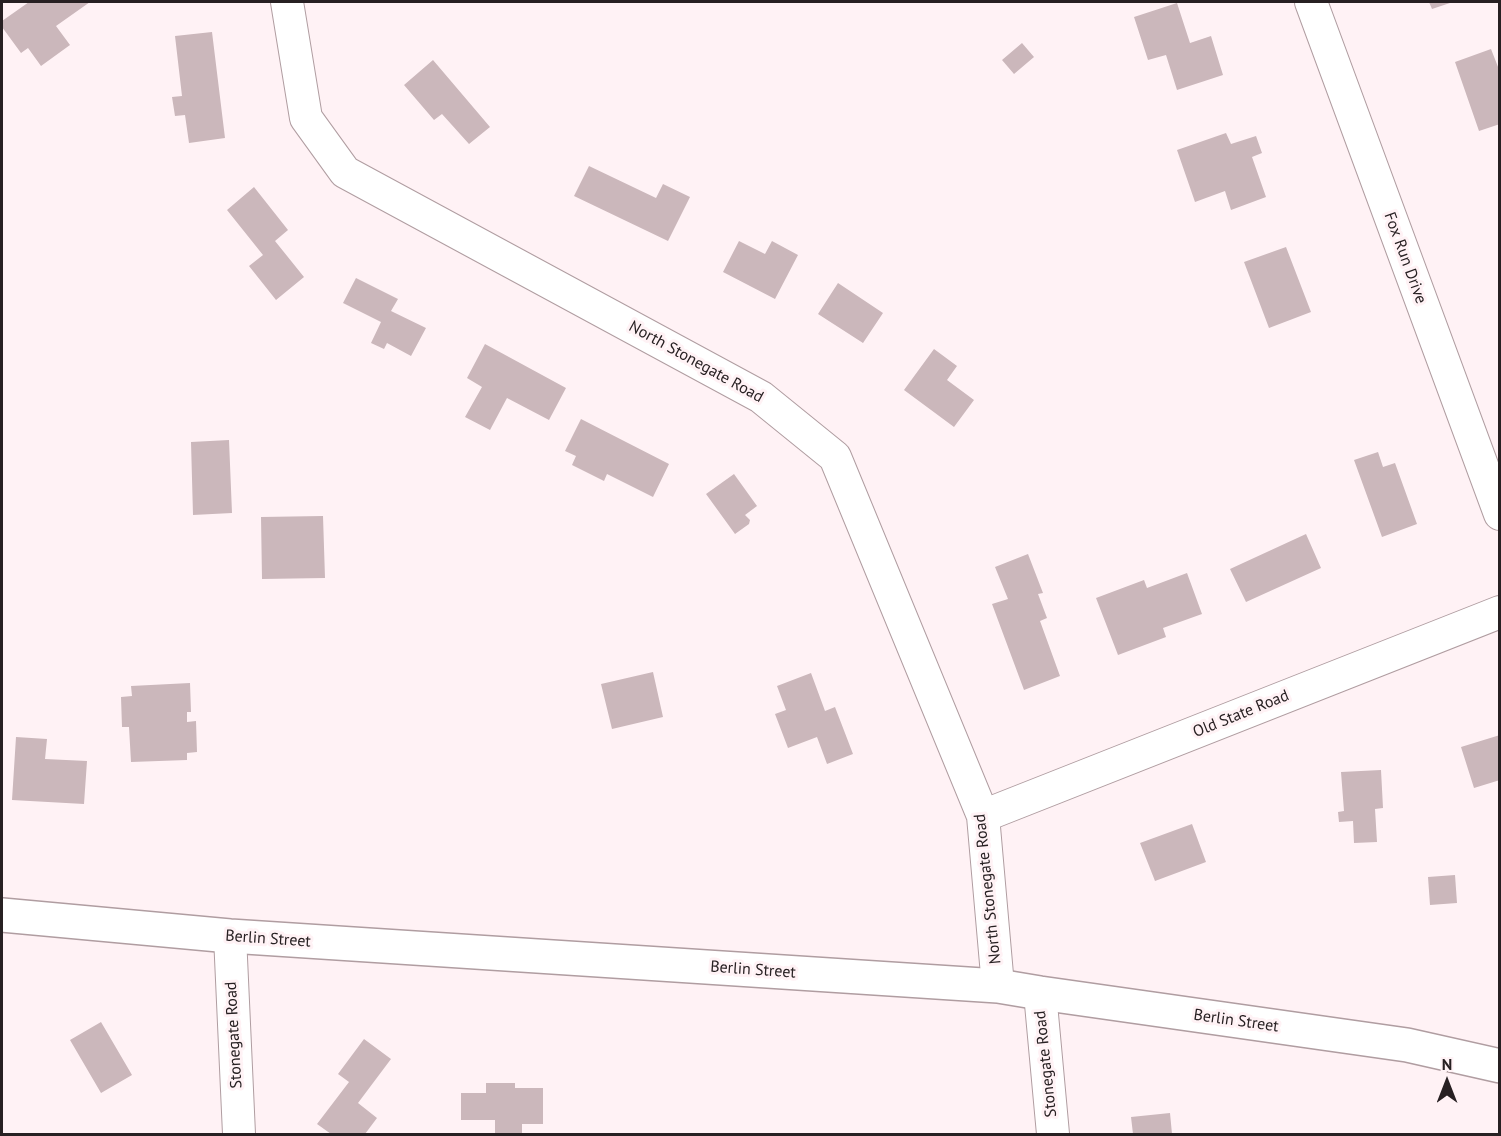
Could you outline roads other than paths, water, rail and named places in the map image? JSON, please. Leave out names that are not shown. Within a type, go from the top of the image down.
[{"type":"main road","name":"Berlin Street","points":[[2,915],[230,936],[998,986],[1407,1045],[1500,1066]]},
{"type":"street","name":"North Stonegate Road","points":[[287,2],[306,118],[345,172],[761,397],[835,457],[983,816],[998,986]]},
{"type":"street","name":"Fox Run Drive","points":[[1311,2],[1500,514]]},
{"type":"street","name":"Old State Road","points":[[983,816],[1500,612]]},
{"type":"street","name":"Stonegate Road","points":[[230,936],[238,1134]]},
{"type":"street","name":"Stonegate Road","points":[[1040,993],[1053,1134]]}]
